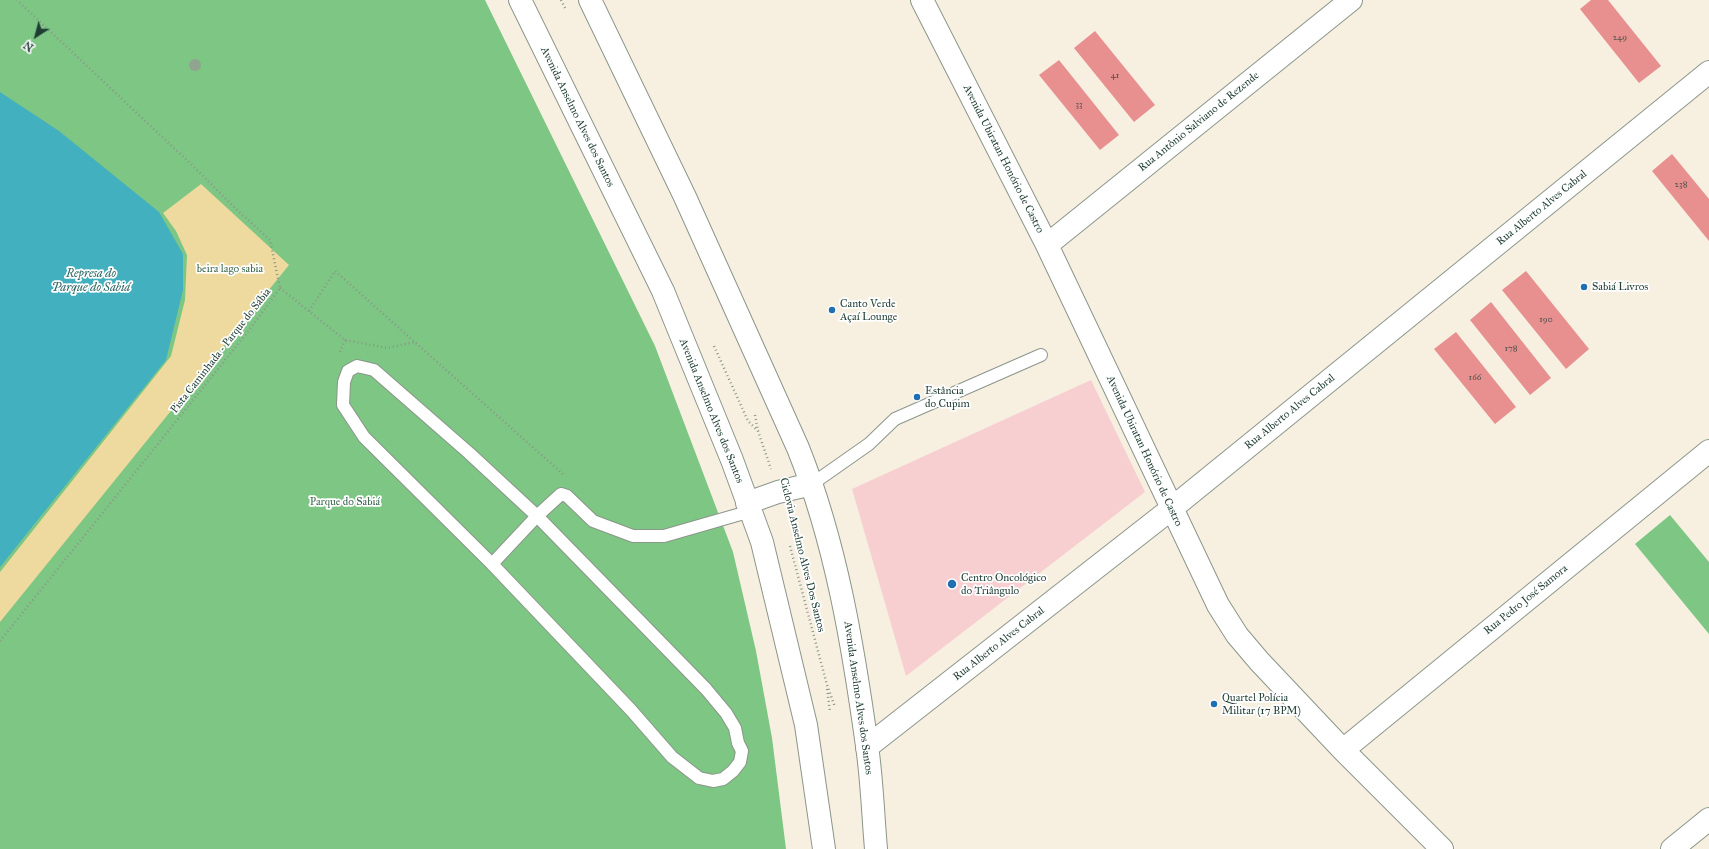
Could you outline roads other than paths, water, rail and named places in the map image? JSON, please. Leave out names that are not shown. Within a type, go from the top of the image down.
[{"type":"street","name":"Avenida Anselmo Alves dos Santos","points":[[520,0],[663,291],[732,460],[762,542],[806,725],[824,849]]},
{"type":"street","name":"Avenida Anselmo Alves dos Santos","points":[[590,0],[685,197],[798,448],[812,484],[825,527],[844,607],[867,747],[876,849]]},
{"type":"street","name":"Avenida Ubiratan Honório de Castro","points":[[922,0],[1047,245],[1171,509],[1218,605],[1237,635],[1259,661],[1343,750],[1442,849]]},
{"type":"street","name":"Rua Antônio Salviano de Rezende","points":[[1047,245],[1351,0]]},
{"type":"street","name":"Rua Alberto Alves Cabral","points":[[867,747],[1171,509],[1709,72]]},
{"type":"street","name":"Rua Pedro José Samora","points":[[1343,750],[1709,451]]},
{"type":"street","points":[[749,507],[778,492],[812,484]]},
{"type":"street","points":[[1672,849],[1709,819]]},
{"type":"lane","points":[[812,484],[869,444],[895,419],[1041,355]]},
{"type":"lane","points":[[357,366],[374,370],[469,453],[537,516],[706,689],[726,713],[735,728],[738,744],[742,751],[740,762],[733,771],[724,778],[713,781],[699,778],[681,765],[663,748],[631,710],[492,564],[364,437],[343,405],[344,382],[348,371],[357,366]]},
{"type":"lane","points":[[492,564],[537,516],[561,494],[567,496],[593,521],[633,536],[664,536],[749,507]]},
{"type":"water","name":"Represa do Parque do Sabiá","points":[[0,92],[59,131],[159,212],[183,254],[183,290],[166,360],[0,567]]},
{"type":"place","name":"Sabiá Livros","points":[[1584,287]]},
{"type":"place","name":"Canto Verde Açaí Lounge","points":[[832,310]]},
{"type":"place","name":"Estância do Cupim","points":[[917,397]]},
{"type":"place","name":"Centro Oncológico do Triângulo","points":[[952,584]]},
{"type":"place","name":"Quartel Polícia Militar (17 BPM)","points":[[1214,704]]},
{"type":"park label","name":"beira lago sabia","points":[[230,269]]},
{"type":"park label","name":"Parque do Sabiá","points":[[345,502]]}]
